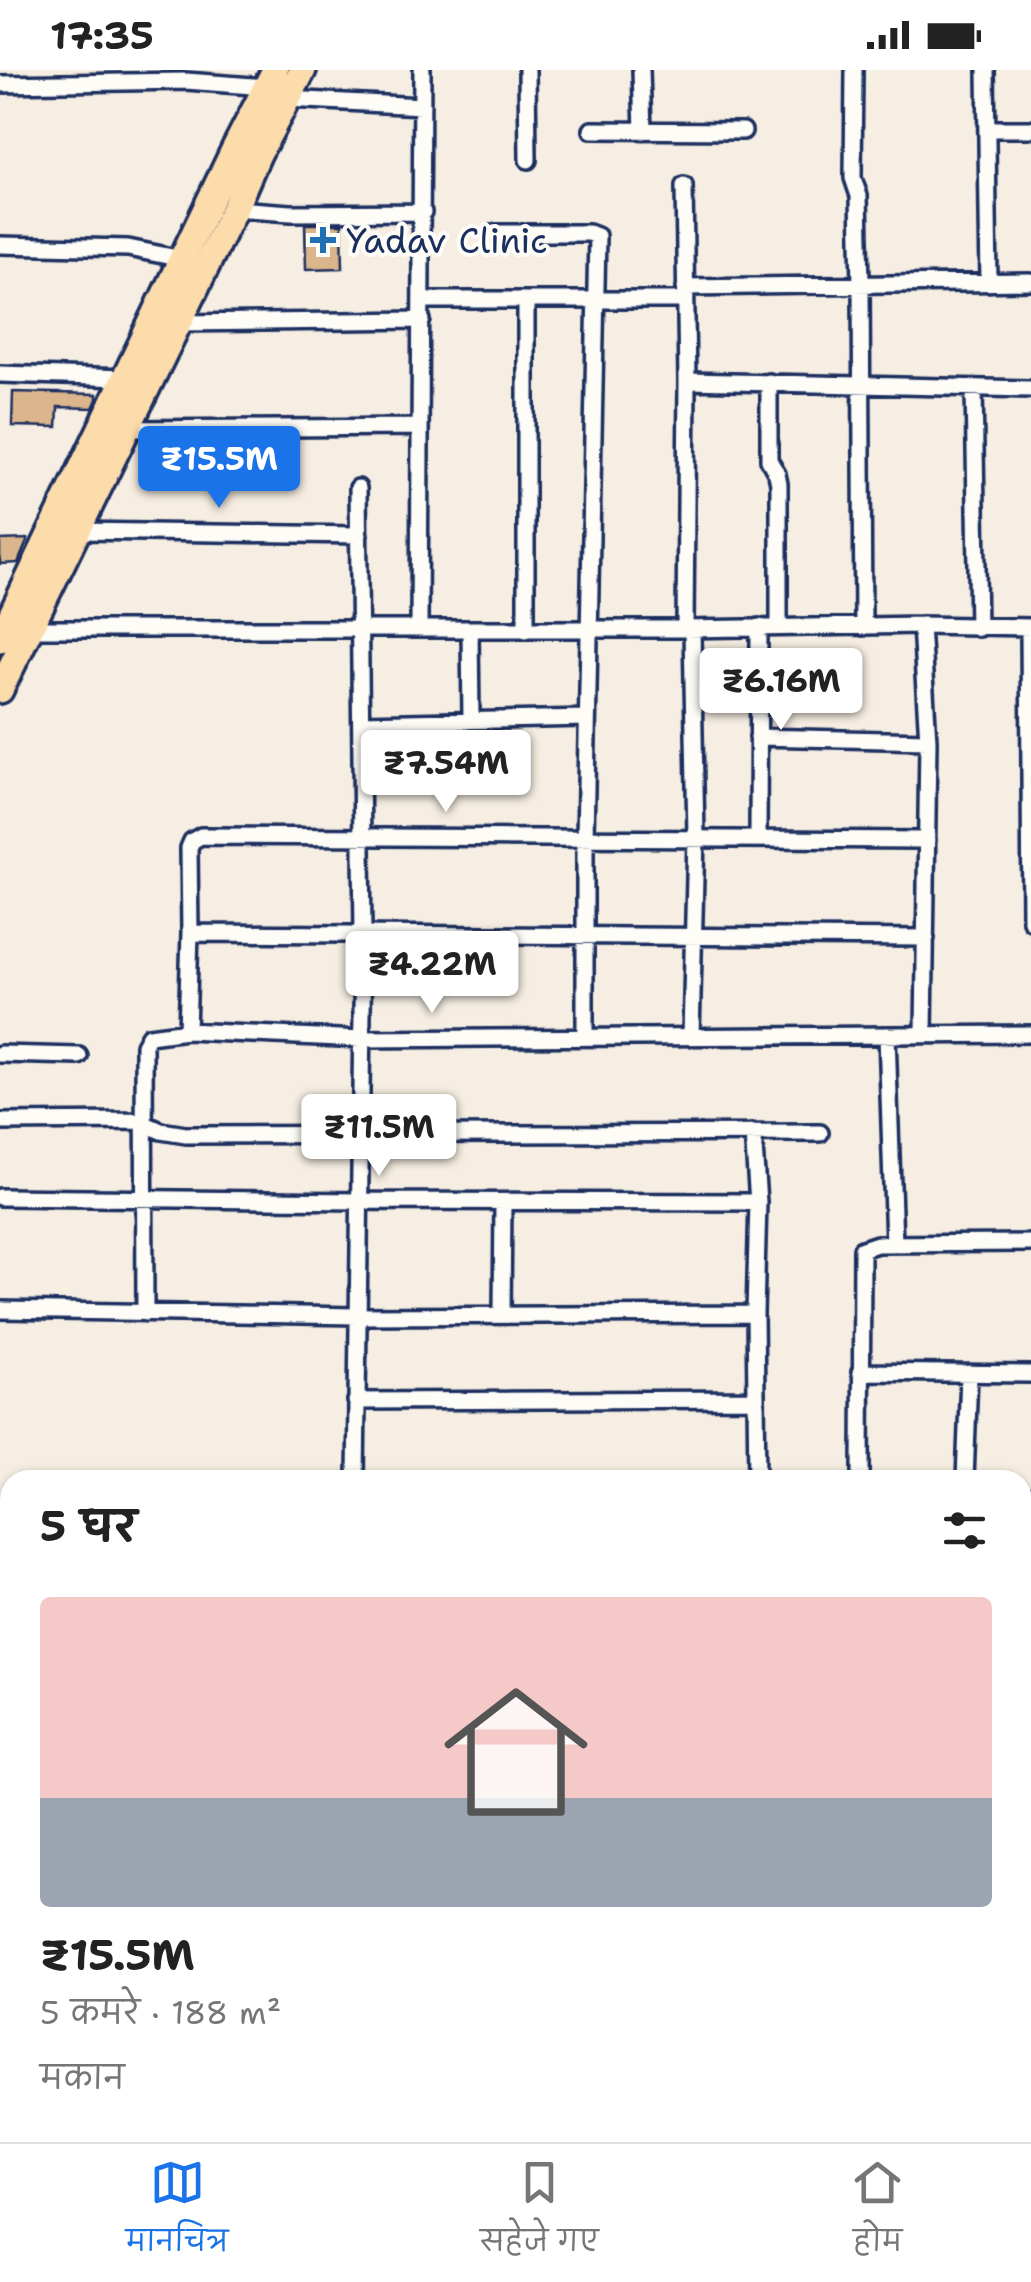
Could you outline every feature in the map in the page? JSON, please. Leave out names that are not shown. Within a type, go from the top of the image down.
[{"type":"main road","points":[[0,638],[182,258],[276,86],[303,70]]},
{"type":"main road","points":[[0,690],[234,209],[258,154],[276,86]]},
{"type":"street","points":[[419,629],[422,70]]},
{"type":"street","points":[[527,70],[528,160]]},
{"type":"street","points":[[641,70],[643,131]]},
{"type":"street","points":[[854,70],[853,178],[858,193],[861,284],[862,627]]},
{"type":"street","points":[[986,70],[989,283]]},
{"type":"street","points":[[0,84],[186,82],[276,86],[422,106]]},
{"type":"street","points":[[988,129],[1031,128]]},
{"type":"street","points":[[592,130],[743,131]]},
{"type":"street","points":[[684,186],[688,629],[696,838],[691,1036]]},
{"type":"street","points":[[234,209],[291,213],[422,212]]},
{"type":"street","points":[[494,233],[597,236],[584,1037]]},
{"type":"street","points":[[0,245],[128,248],[182,258]]},
{"type":"street","points":[[422,300],[596,300],[861,284],[1031,282]]},
{"type":"street","points":[[526,301],[526,630]]},
{"type":"street","points":[[178,324],[422,320]]},
{"type":"street","points":[[0,374],[124,378]]},
{"type":"street","points":[[687,381],[1031,389]]},
{"type":"street","points":[[769,382],[770,460],[779,484],[780,627]]},
{"type":"street","points":[[974,388],[978,628]]},
{"type":"street","points":[[126,430],[420,428]]},
{"type":"street","points":[[356,1470],[362,936],[358,488]]},
{"type":"street","points":[[78,532],[359,536]]},
{"type":"street","points":[[921,625],[928,741],[924,1034]]},
{"type":"street","points":[[30,629],[1030,627],[1031,921]]},
{"type":"street","points":[[758,838],[760,628]]},
{"type":"street","points":[[470,630],[471,720]]},
{"type":"street","points":[[361,722],[587,718]]},
{"type":"street","points":[[758,737],[928,741]]},
{"type":"street","points":[[188,1031],[189,848],[198,837],[216,834],[926,840]]},
{"type":"street","points":[[190,934],[926,938]]},
{"type":"street","points":[[145,1312],[143,1122],[145,1040],[149,1036],[188,1031],[361,1040],[1031,1034]]},
{"type":"street","points":[[888,1035],[894,1244]]},
{"type":"street","points":[[0,1054],[79,1056]]},
{"type":"street","points":[[0,1122],[143,1122],[160,1131],[186,1135],[820,1133]]},
{"type":"street","points":[[753,1134],[758,1202],[757,1470]]},
{"type":"street","points":[[0,1198],[758,1202]]},
{"type":"street","points":[[502,1315],[503,1202]]},
{"type":"street","points":[[860,1470],[862,1249],[894,1244],[1031,1243]]},
{"type":"street","points":[[0,1310],[357,1316],[755,1314]]},
{"type":"street","points":[[860,1372],[1031,1374]]},
{"type":"street","points":[[966,1470],[969,1374]]},
{"type":"street","points":[[356,1401],[756,1400]]},
{"type":"building","points":[[305,224],[342,224],[343,268],[306,269]]},
{"type":"building","points":[[13,392],[97,394],[97,399],[93,408],[58,407],[57,427],[12,426]]},
{"type":"building","points":[[28,539],[18,563],[0,564],[0,540]]},
{"type":"place","name":"Yadav Clinic","points":[[323,240]]}]
